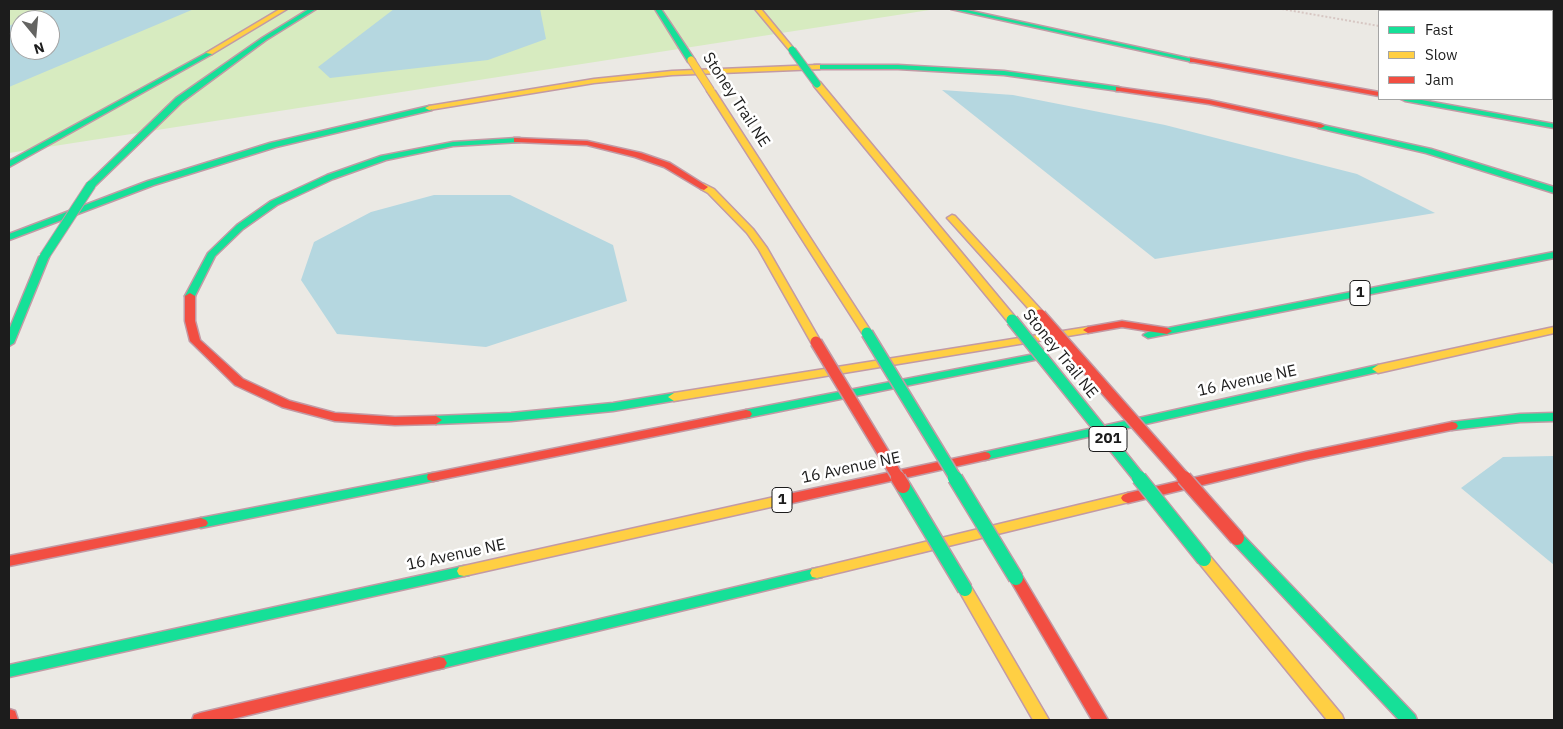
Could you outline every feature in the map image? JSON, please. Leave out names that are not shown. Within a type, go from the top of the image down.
[{"type":"highway","points":[[9,164],[197,61],[284,9]]},
{"type":"highway","points":[[9,344],[44,257],[91,184],[180,100],[264,39],[313,9]]},
{"type":"highway","name":"Stoney Trail NE","points":[[658,9],[867,332],[1100,720]]},
{"type":"highway","name":"Stoney Trail NE","points":[[758,9],[817,84],[1012,320],[1336,720]]},
{"type":"highway","points":[[954,9],[1197,61],[1378,94]]},
{"type":"highway","points":[[802,64],[827,77]]},
{"type":"highway","points":[[9,237],[151,183],[273,145],[393,116],[458,102],[594,81],[672,73],[776,67],[898,67],[1004,73],[1209,102],[1266,113],[1428,151],[1554,190]]},
{"type":"highway","points":[[1411,100],[1554,126]]},
{"type":"highway","points":[[1041,720],[965,589],[816,342],[764,250],[750,231],[711,191],[667,165],[638,155],[578,142],[530,139],[453,144],[422,149],[356,166],[295,192],[256,214],[212,255],[202,270],[190,298],[190,321],[196,341],[239,382],[286,404],[335,417],[395,421],[511,417],[613,407],[1122,324],[1166,331]]},
{"type":"highway","points":[[941,206],[1237,538],[1409,720]]},
{"type":"highway","name":"1","points":[[1137,337],[1554,255]]},
{"type":"highway","name":"16 Avenue NE","points":[[9,671],[1554,330]]},
{"type":"highway","points":[[9,561],[1089,347]]},
{"type":"highway","points":[[200,720],[1012,525],[1334,450],[1449,426],[1520,418],[1554,417]]},
{"type":"highway","points":[[9,716],[10,720]]},
{"type":"path","points":[[1282,9],[1378,26]]},
{"type":"green space","points":[[9,9],[936,9],[9,153]]},
{"type":"water","points":[[194,9],[9,87],[9,26],[10,60],[60,60],[60,10],[45,10]]},
{"type":"water","points":[[394,9],[540,9],[546,39],[488,60],[330,78],[318,67]]},
{"type":"water","points":[[942,90],[1013,95],[1165,125],[1357,174],[1435,213],[1155,259]]},
{"type":"water","points":[[434,195],[510,195],[613,245],[627,301],[486,347],[337,334],[301,280],[314,242],[371,212]]},
{"type":"water","points":[[1554,456],[1554,565],[1461,488],[1503,457]]},
{"type":"traffic: fast","points":[[91,185],[179,100],[264,39],[313,9]]},
{"type":"traffic: fast","points":[[658,9],[691,60]]},
{"type":"traffic: fast","points":[[954,9],[1193,60]]},
{"type":"traffic: fast","points":[[792,50],[817,84]]},
{"type":"traffic: fast","points":[[9,164],[210,53]]},
{"type":"traffic: fast","points":[[817,67],[898,67],[1004,73],[1119,89]]},
{"type":"traffic: fast","points":[[1411,100],[1554,126]]},
{"type":"traffic: fast","points":[[9,237],[151,183],[273,145],[429,108]]},
{"type":"traffic: fast","points":[[1321,126],[1428,151],[1554,190]]},
{"type":"traffic: fast","points":[[190,296],[211,255],[240,227],[274,203],[330,177],[384,158],[453,144],[517,140]]},
{"type":"traffic: fast","points":[[44,257],[91,185]]},
{"type":"traffic: fast","points":[[1148,335],[1554,255]]},
{"type":"traffic: fast","points":[[9,343],[44,257]]},
{"type":"traffic: fast","points":[[1012,320],[1204,559]]},
{"type":"traffic: fast","points":[[867,333],[1016,578]]},
{"type":"traffic: fast","points":[[746,414],[1040,356]]},
{"type":"traffic: fast","points":[[985,456],[1378,369]]},
{"type":"traffic: fast","points":[[436,420],[511,417],[613,407],[674,397]]},
{"type":"traffic: fast","points":[[1452,426],[1520,418],[1554,417]]},
{"type":"traffic: fast","points":[[201,523],[433,477]]},
{"type":"traffic: fast","points":[[903,486],[965,589]]},
{"type":"traffic: fast","points":[[1237,538],[1409,720]]},
{"type":"traffic: fast","points":[[9,671],[464,571]]},
{"type":"traffic: fast","points":[[439,663],[817,573]]},
{"type":"traffic: slow","points":[[210,53],[284,9]]},
{"type":"traffic: slow","points":[[758,9],[792,50]]},
{"type":"traffic: slow","points":[[691,60],[711,91]]},
{"type":"traffic: slow","points":[[429,108],[594,81],[672,73],[817,67]]},
{"type":"traffic: slow","points":[[817,84],[1012,320]]},
{"type":"traffic: slow","points":[[711,91],[867,333]]},
{"type":"traffic: slow","points":[[704,187],[711,191],[750,231],[764,250],[816,342]]},
{"type":"traffic: slow","points":[[952,218],[1040,315]]},
{"type":"traffic: slow","points":[[674,397],[1088,330]]},
{"type":"traffic: slow","points":[[1378,369],[1554,330]]},
{"type":"traffic: slow","points":[[817,573],[1128,498]]},
{"type":"traffic: slow","points":[[464,571],[779,501]]},
{"type":"traffic: slow","points":[[1204,559],[1336,720]]},
{"type":"traffic: slow","points":[[965,589],[1041,720]]},
{"type":"traffic: jam","points":[[1193,60],[1378,94]]},
{"type":"traffic: jam","points":[[1119,89],[1209,102],[1321,126]]},
{"type":"traffic: jam","points":[[517,140],[587,143],[638,155],[667,165],[704,187]]},
{"type":"traffic: jam","points":[[190,296],[190,321],[195,341],[239,382],[286,404],[335,417],[395,421],[436,420]]},
{"type":"traffic: jam","points":[[1040,315],[1237,538]]},
{"type":"traffic: jam","points":[[1088,330],[1122,324],[1167,331]]},
{"type":"traffic: jam","points":[[816,342],[903,486]]},
{"type":"traffic: jam","points":[[433,477],[746,414]]},
{"type":"traffic: jam","points":[[1128,498],[1306,456],[1452,426]]},
{"type":"traffic: jam","points":[[779,501],[985,456]]},
{"type":"traffic: jam","points":[[9,561],[201,523]]},
{"type":"traffic: jam","points":[[1016,578],[1100,720]]},
{"type":"traffic: jam","points":[[200,720],[439,663]]},
{"type":"traffic: jam","points":[[9,716],[10,720]]}]
